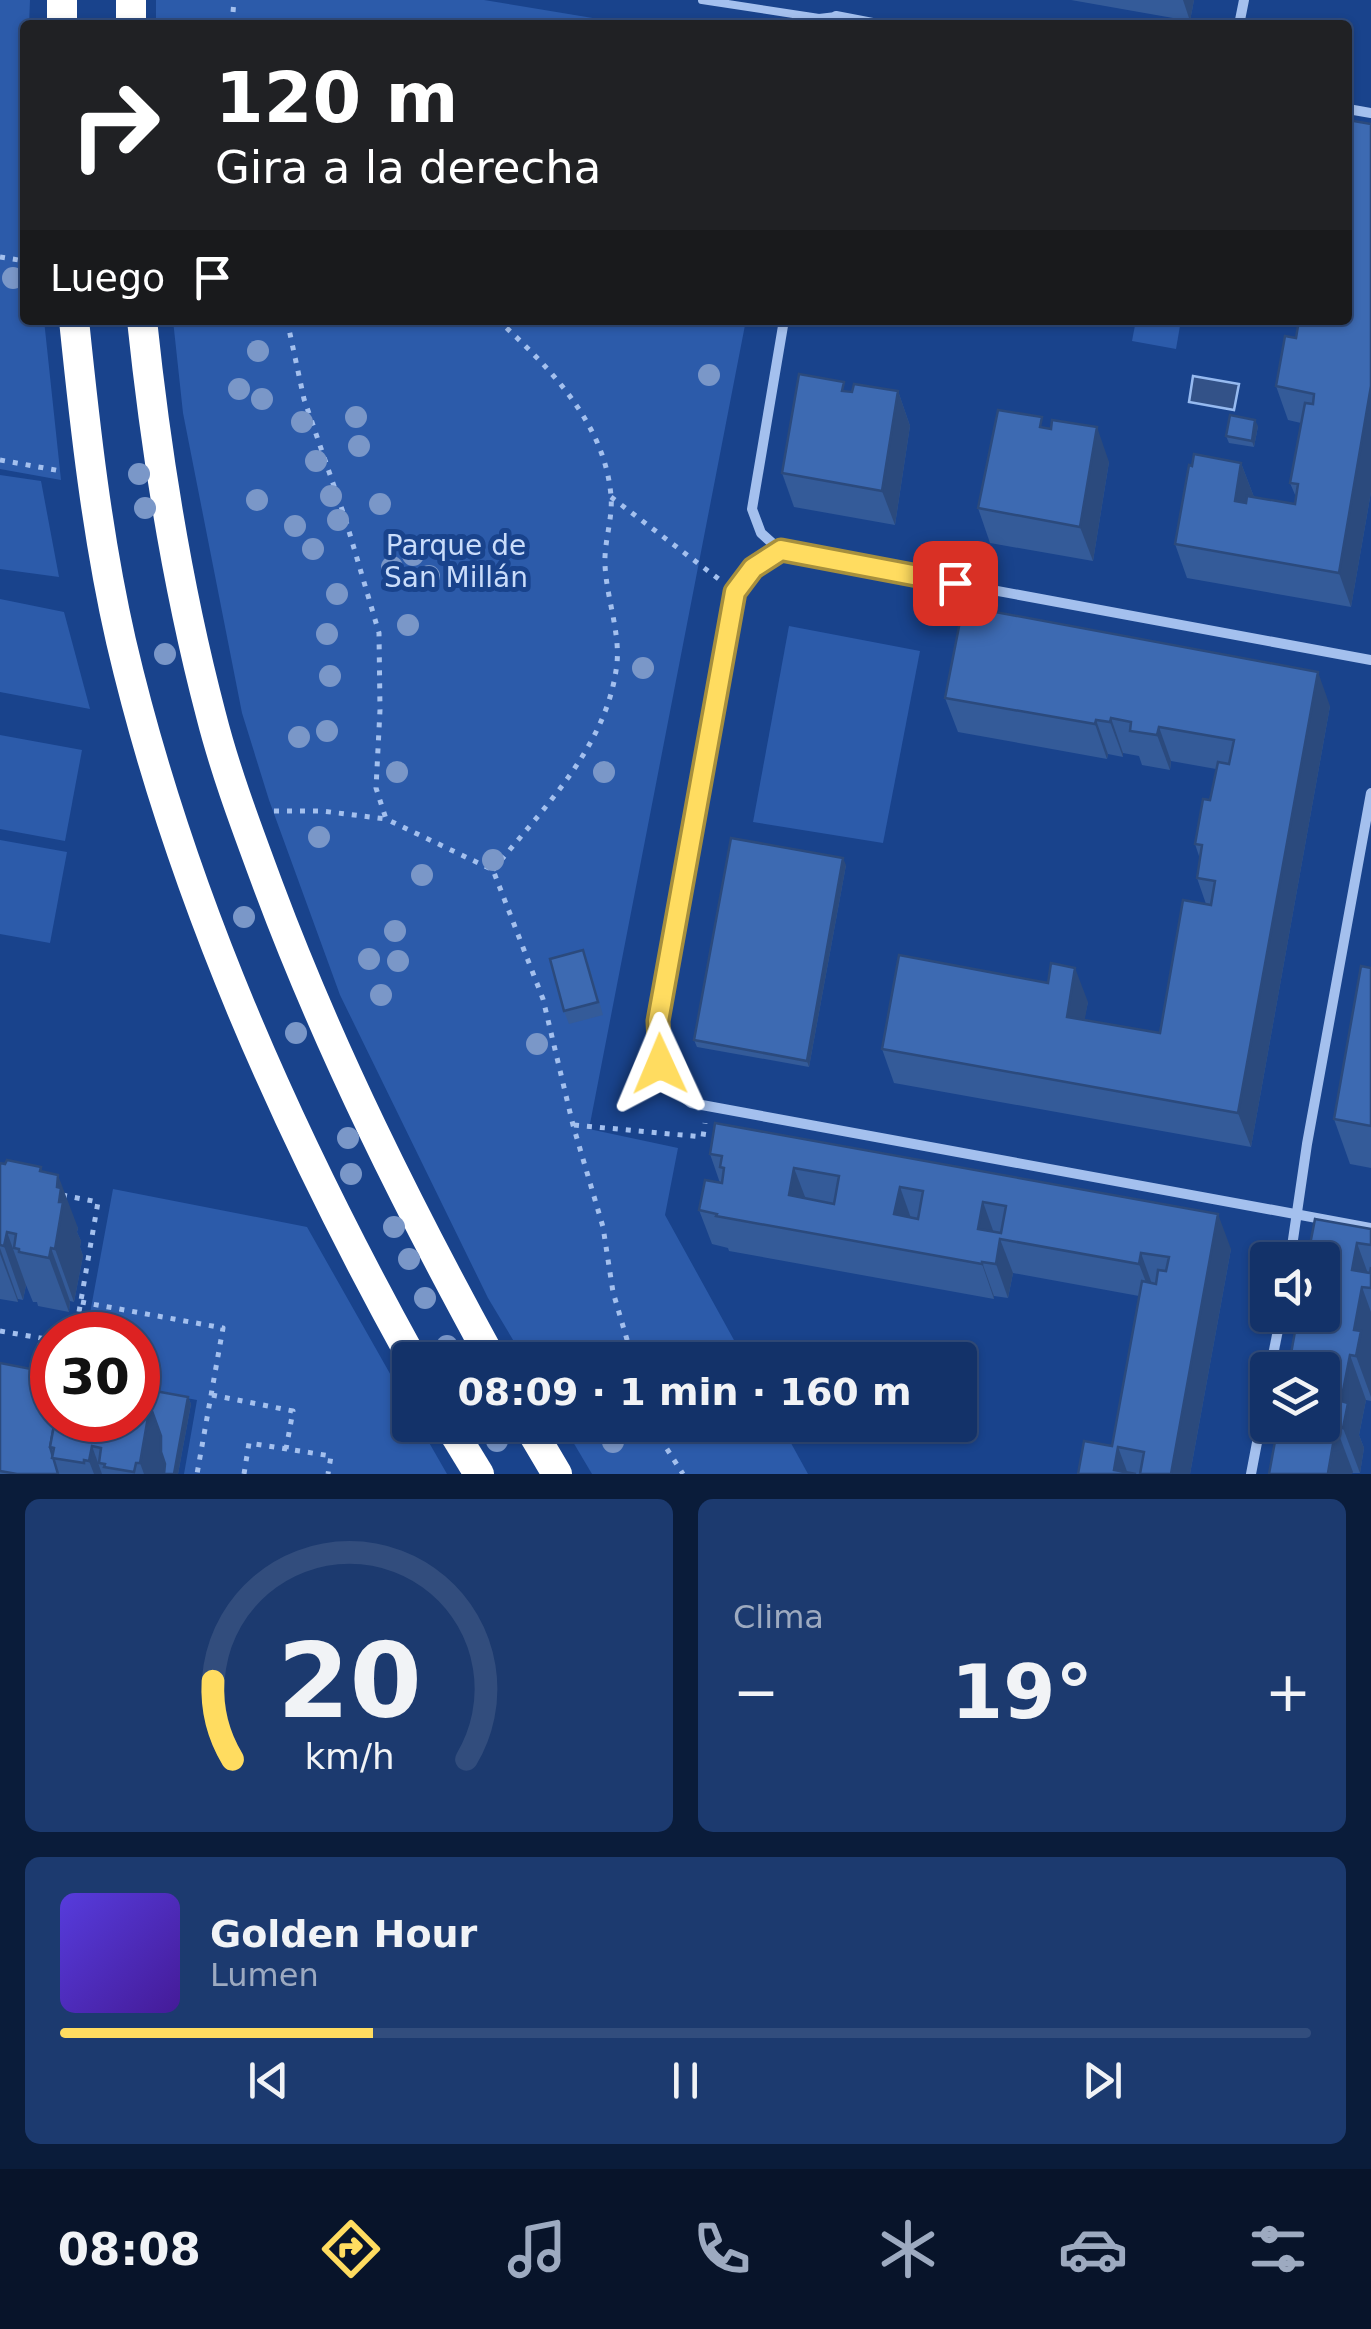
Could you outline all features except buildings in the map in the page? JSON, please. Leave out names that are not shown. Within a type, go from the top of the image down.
[{"type":"highway","points":[[75,325],[86,433],[121,638],[167,803],[222,966],[355,1256],[403,1342]]},
{"type":"highway","points":[[143,325],[153,429],[184,596],[211,718],[252,844],[347,1077],[482,1342]]},
{"type":"highway","points":[[459,1442],[478,1474]]},
{"type":"highway","points":[[538,1442],[557,1474]]},
{"type":"street","points":[[783,325],[752,508],[762,533],[781,550],[1371,660]]},
{"type":"street","points":[[781,550],[753,568],[735,592],[658,1021],[660,1064],[669,1087],[691,1102],[708,1106],[1371,1228]]},
{"type":"street","points":[[1292,1242],[1371,793]]},
{"type":"street","points":[[1251,1474],[1257,1442]]},
{"type":"lane","points":[[702,0],[830,20]]},
{"type":"path","points":[[288,325],[304,400],[379,633],[376,788],[386,819]]},
{"type":"path","points":[[493,870],[593,742],[617,661],[604,562],[611,498],[602,446],[546,367],[503,325]]},
{"type":"path","points":[[0,460],[69,472]]},
{"type":"path","points":[[611,498],[735,592]]},
{"type":"path","points":[[265,811],[322,811],[386,819],[493,870],[543,999],[604,1226],[614,1292],[628,1342]]},
{"type":"path","points":[[574,1125],[703,1137],[708,1106]]},
{"type":"path","points":[[59,1195],[98,1202],[79,1312]]},
{"type":"path","points":[[81,1302],[222,1328],[197,1474]]},
{"type":"path","points":[[0,1331],[30,1336]]},
{"type":"path","points":[[211,1394],[294,1411],[286,1449]]},
{"type":"path","points":[[663,1442],[683,1474]]},
{"type":"path","points":[[244,1474],[248,1443],[331,1456],[328,1474]]},
{"type":"green space","points":[[0,0],[30,0],[29,20],[20,20],[20,325],[45,325],[61,480],[0,469]]},
{"type":"green space","points":[[156,0],[484,0],[605,20],[156,20]]},
{"type":"green space","name":"Parque de San Millán","points":[[174,325],[745,325],[589,1129],[678,1148],[665,1215],[735,1342],[514,1342],[488,1298],[340,995],[269,800],[242,713],[183,413]]},
{"type":"green space","points":[[1135,325],[1180,325],[1176,349],[1132,341]]},
{"type":"green space","points":[[0,475],[41,481],[59,577],[0,569]]},
{"type":"green space","points":[[0,599],[64,612],[90,709],[0,692]]},
{"type":"green space","points":[[789,626],[920,651],[883,843],[753,822]]},
{"type":"green space","points":[[0,735],[82,750],[65,841],[0,829]]},
{"type":"green space","points":[[0,840],[67,852],[50,943],[0,934]]},
{"type":"green space","points":[[113,1189],[307,1227],[392,1377],[392,1442],[429,1442],[447,1474],[184,1474],[197,1400],[160,1393],[160,1312],[90,1312]]},
{"type":"green space","points":[[573,1442],[790,1442],[808,1474],[592,1474]]},
{"type":"shaded area","points":[[1193,376],[1239,384],[1234,410],[1189,402]]},
{"type":"route","points":[[660,1064],[658,1021],[735,592],[753,568],[781,550],[955,583]]}]
